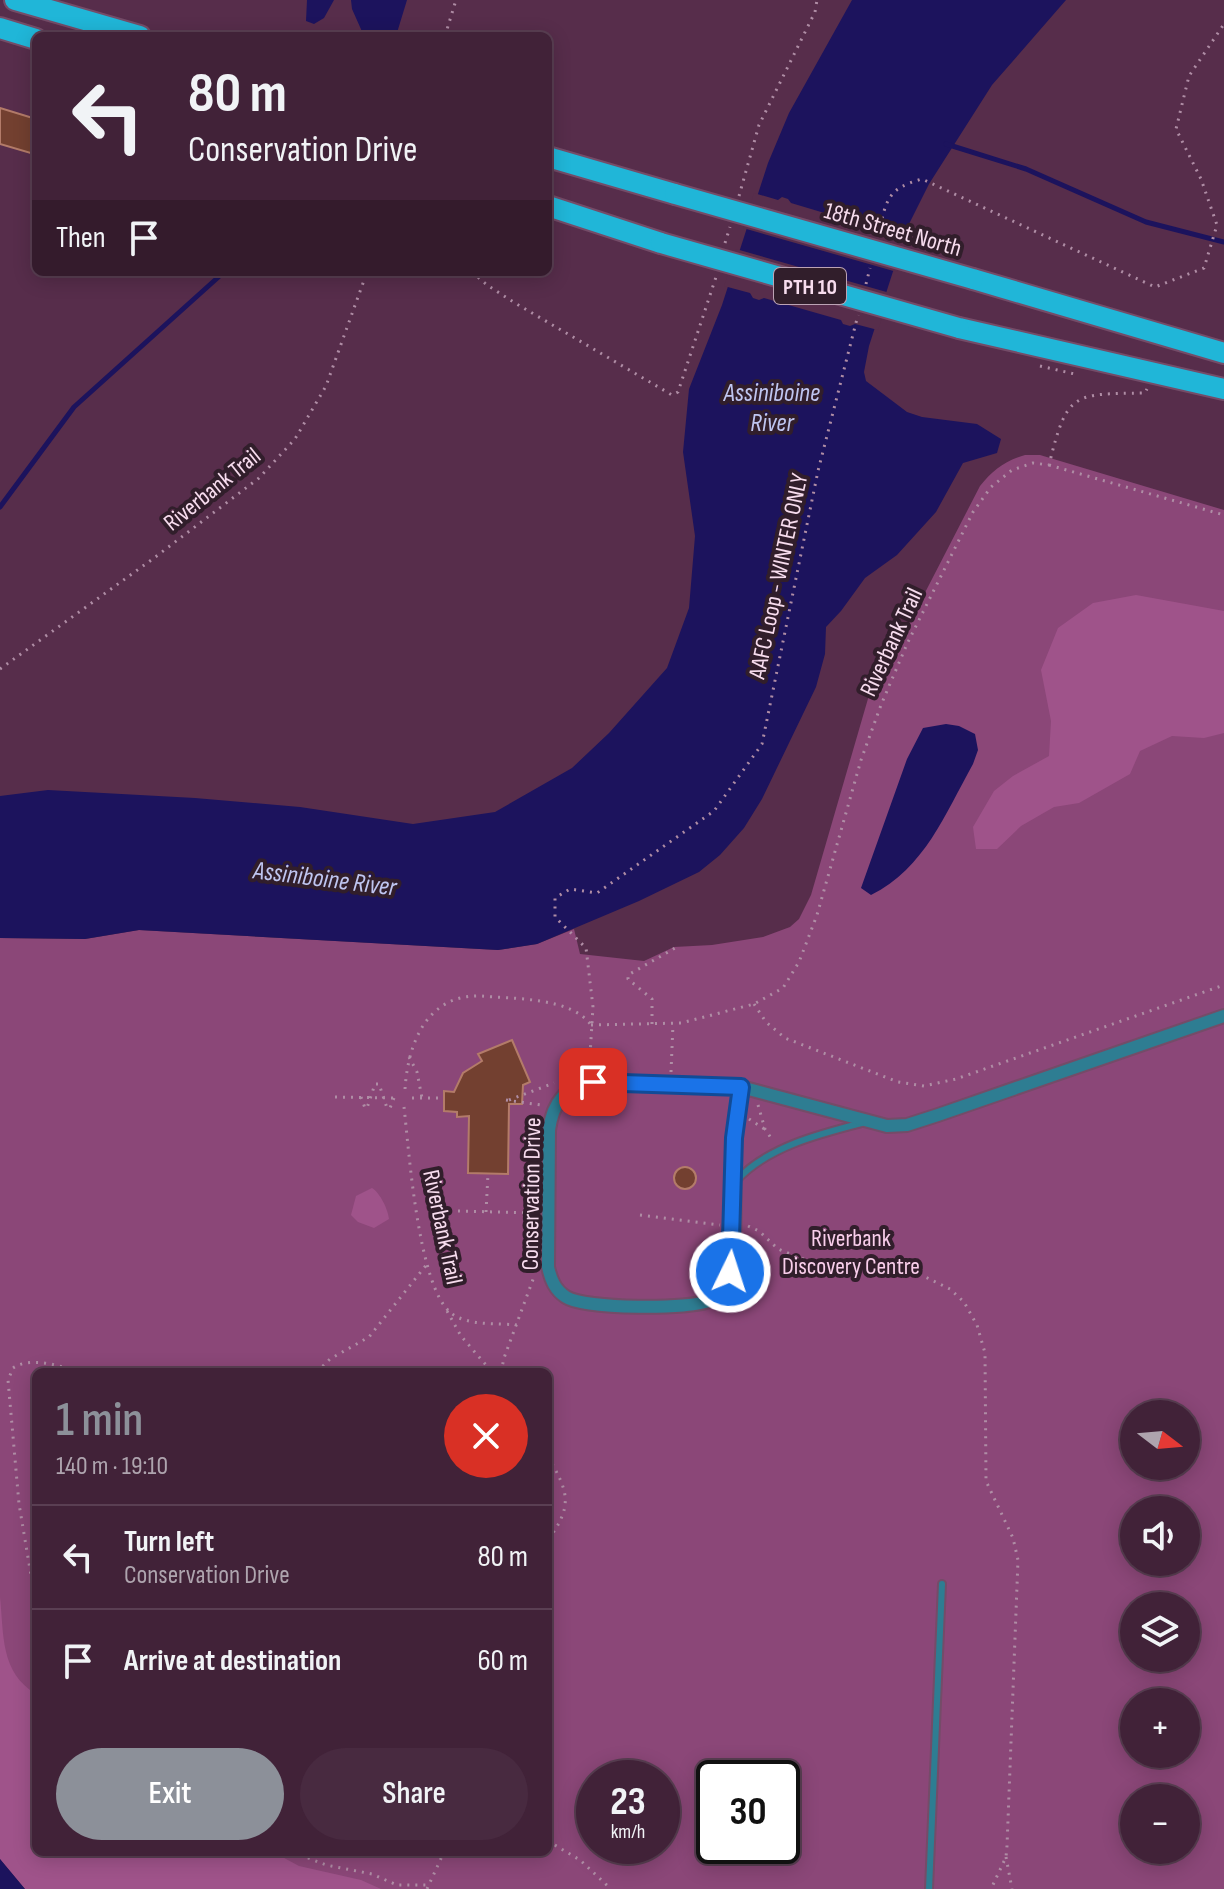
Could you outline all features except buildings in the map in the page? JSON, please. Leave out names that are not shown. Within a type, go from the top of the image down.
[{"type":"main road","points":[[15,0],[126,32]]},
{"type":"main road","points":[[0,28],[32,38]]},
{"type":"main road","name":"18th Street North","points":[[552,158],[1224,353]]},
{"type":"main road","name":"PTH 10","points":[[552,207],[661,243],[959,328],[1224,389]]},
{"type":"street","name":"Conservation Drive","points":[[747,1089],[736,1113],[730,1272],[724,1289],[711,1300],[686,1305],[586,1304],[574,1301],[557,1290],[551,1279],[548,1249],[549,1130],[553,1108],[565,1093],[583,1084],[671,1084],[747,1089],[866,1122],[887,1126],[907,1125],[1224,1016]]},
{"type":"lane","points":[[733,1183],[745,1170],[813,1136],[866,1122]]},
{"type":"lane","points":[[929,1889],[942,1584]]},
{"type":"path","points":[[446,32],[456,0]]},
{"type":"path","points":[[815,12],[817,0]]},
{"type":"path","points":[[875,246],[887,201],[901,185],[922,179],[1155,287],[1204,268],[1217,225],[1201,179],[1176,129],[1189,76],[1224,24]]},
{"type":"path","points":[[864,291],[872,261]]},
{"type":"path","name":"Riverbank Trail","points":[[0,669],[259,478],[295,439],[326,386],[366,276]]},
{"type":"path","points":[[477,276],[506,297],[668,394]]},
{"type":"path","name":"AAFC Loop - WINTER ONLY","points":[[591,1025],[593,1007],[586,948],[555,917],[555,898],[570,889],[597,893],[714,811],[762,744],[818,471],[860,306]]},
{"type":"path","points":[[1147,389],[1145,393],[1106,393],[1076,401],[1067,408],[1061,420],[1049,465],[1224,515]]},
{"type":"path","name":"Riverbank Trail","points":[[591,1025],[673,1024],[754,1004],[783,988],[799,962],[817,915],[861,760],[881,705],[907,644],[973,512],[991,487],[1012,470],[1033,463],[1049,465]]},
{"type":"path","points":[[652,1024],[652,999],[628,979],[628,975],[675,948]]},
{"type":"path","points":[[754,1004],[766,1022],[785,1038],[898,1082],[924,1086],[956,1079],[1224,985]]},
{"type":"path","points":[[405,1089],[410,1049],[430,1017],[454,999],[469,996],[563,1006],[580,1013],[591,1025],[588,1069]]},
{"type":"path","points":[[671,1084],[673,1024]]},
{"type":"path","points":[[409,1056],[417,1072],[422,1098]]},
{"type":"path","points":[[541,1105],[507,1100],[554,1083]]},
{"type":"path","points":[[335,1097],[361,1097],[371,1097],[383,1098],[395,1098],[387,1108],[383,1098],[379,1084],[375,1084],[371,1097],[367,1108],[361,1097]]},
{"type":"path","points":[[747,1089],[773,1140],[776,1153]]},
{"type":"path","points":[[412,1098],[442,1097]]},
{"type":"path","name":"Riverbank Trail","points":[[404,1107],[427,1264],[440,1301],[459,1318],[517,1325]]},
{"type":"path","points":[[736,1113],[766,1130]]},
{"type":"path","points":[[486,1212],[488,1174]]},
{"type":"path","name":"Riverbank Trail","points":[[458,1211],[539,1213]]},
{"type":"path","points":[[640,1215],[723,1225]]},
{"type":"path","points":[[742,1226],[755,1228],[778,1249],[811,1262],[877,1262],[911,1270],[950,1289],[964,1302],[977,1325],[985,1353],[986,1481],[1013,1538],[1018,1560],[1006,1857],[1012,1889]]},
{"type":"path","points":[[321,1368],[330,1359],[369,1337],[427,1264]]},
{"type":"path","points":[[502,1368],[536,1269]]},
{"type":"path","points":[[440,1301],[461,1336],[489,1368]]},
{"type":"path","points":[[32,1581],[19,1504],[8,1380],[13,1368],[23,1362],[62,1368]]},
{"type":"path","points":[[552,1464],[562,1482],[566,1502],[562,1520],[552,1534]]},
{"type":"path","points":[[552,1843],[580,1860],[611,1889]]},
{"type":"path","points":[[303,1856],[326,1865],[372,1874],[397,1885],[428,1887],[442,1856]]},
{"type":"path","points":[[991,1889],[1006,1857]]},
{"type":"green space","name":"Riverbank Discovery Centre","points":[[1040,455],[1224,510],[1224,1889],[25,1889],[0,1859],[0,938],[85,939],[139,930],[498,950],[537,944],[574,929],[580,954],[644,961],[674,947],[763,937],[790,927],[799,919],[811,895],[874,678],[882,676],[980,486],[990,475],[1018,457]]},
{"type":"shaded area","points":[[1136,595],[1224,611],[1224,733],[1204,738],[1172,736],[1140,751],[1130,774],[1079,803],[1054,807],[1021,826],[997,849],[976,849],[973,827],[994,791],[1013,776],[1049,756],[1051,721],[1041,670],[1058,628],[1093,603]]},
{"type":"shaded area","points":[[372,1188],[383,1202],[389,1219],[374,1228],[358,1222],[351,1215],[356,1196]]},
{"type":"shaded area","points":[[0,1597],[10,1664],[24,1685],[32,1691],[32,1856],[280,1856],[299,1866],[361,1880],[381,1889],[25,1889],[0,1859]]},
{"type":"water","points":[[307,0],[334,0],[324,18],[314,24],[306,21]]},
{"type":"water","points":[[351,0],[407,0],[397,32],[362,32]]},
{"type":"water","name":"Assiniboine River","points":[[852,0],[1066,0],[992,85],[929,184],[907,228],[869,346],[864,372],[866,381],[907,412],[977,424],[1001,439],[997,453],[963,463],[936,512],[897,555],[865,578],[826,627],[825,654],[816,687],[762,799],[744,828],[720,855],[699,872],[639,901],[537,944],[498,950],[139,930],[85,939],[0,938],[0,796],[48,790],[195,798],[300,807],[413,824],[495,812],[572,768],[609,733],[667,668],[689,608],[695,536],[683,452],[689,389],[722,305],[768,163],[789,113]]},
{"type":"water","points":[[946,724],[975,734],[978,750],[973,764],[920,855],[890,884],[871,895],[861,888],[907,759],[923,728]]},
{"type":"water","points":[[0,1859],[25,1889],[0,1889]]},
{"type":"pier","points":[[754,193],[778,200],[782,197],[791,203],[868,226],[873,223],[880,225],[882,229],[908,237],[897,272],[743,228]]},
{"type":"pier","points":[[736,249],[890,293],[878,330],[855,324],[850,326],[841,320],[764,298],[759,300],[750,293],[724,286]]},
{"type":"waterway","points":[[946,144],[1026,169],[1146,222],[1224,242]]},
{"type":"waterway","points":[[0,507],[74,407],[220,276]]},
{"type":"route","points":[[593,1082],[741,1087],[734,1138],[730,1272]]}]
